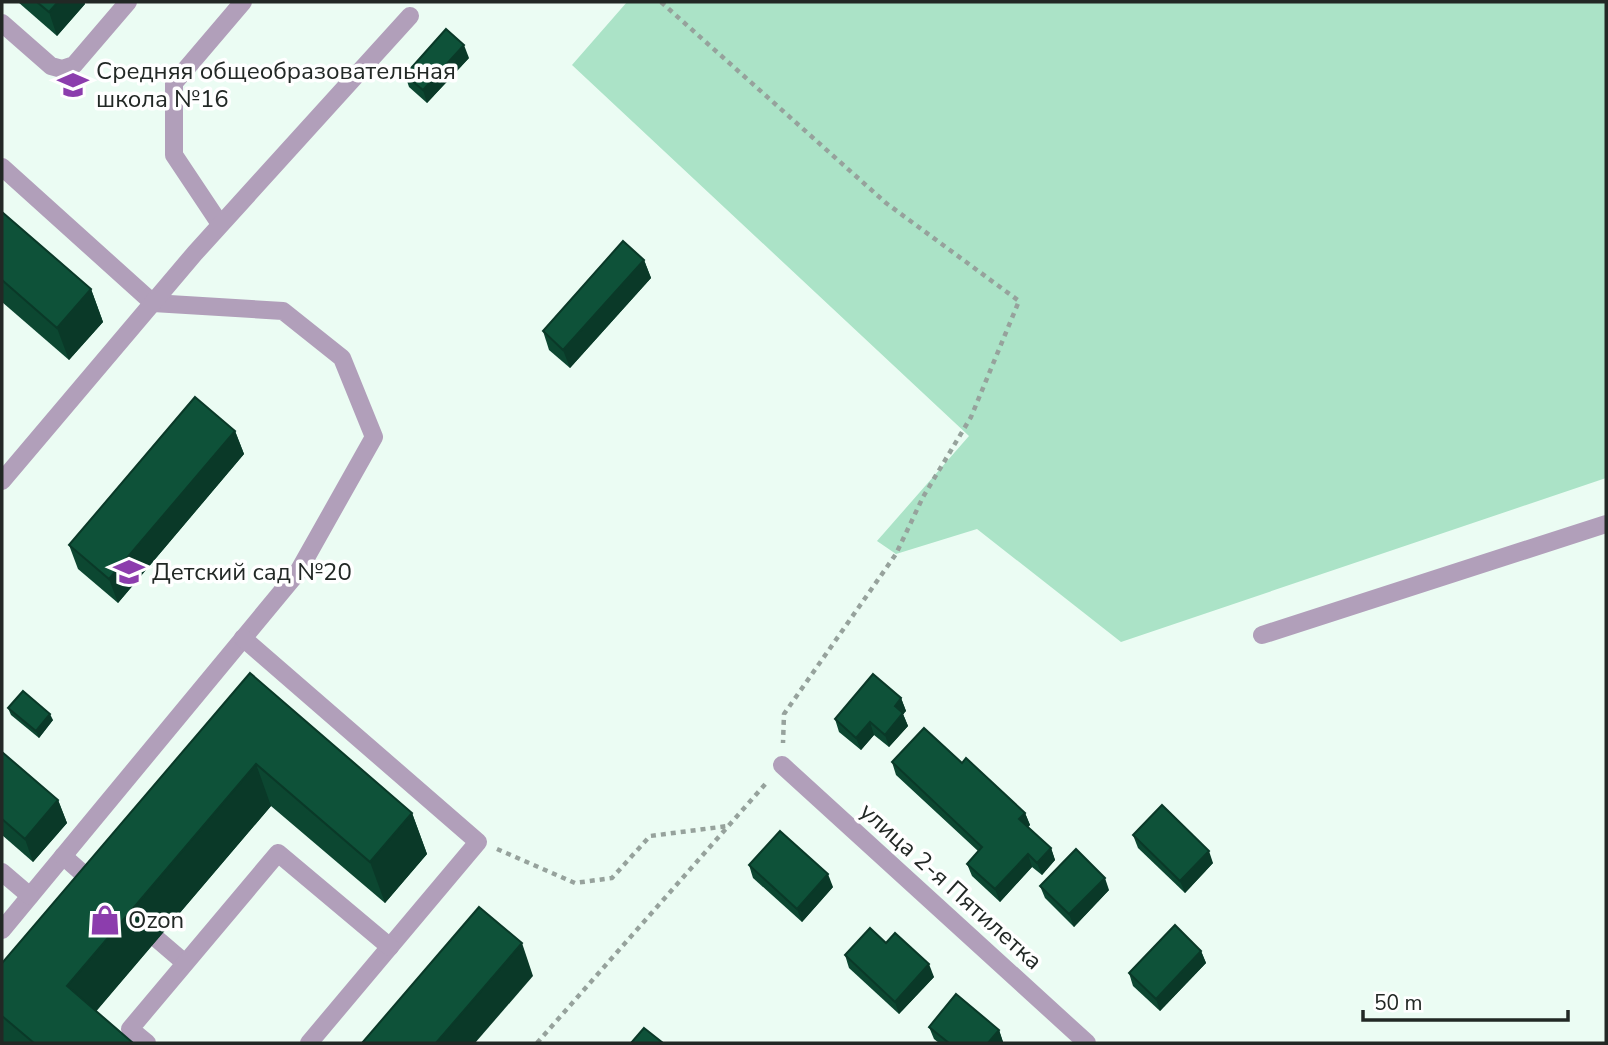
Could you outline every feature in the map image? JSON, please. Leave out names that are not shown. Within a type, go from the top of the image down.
[{"type":"street","points":[[2,23],[51,66],[62,69],[74,65],[128,2]]},
{"type":"street","points":[[220,224],[174,155],[174,83],[243,2]]},
{"type":"street","points":[[2,481],[220,224],[410,16]]},
{"type":"street","points":[[2,167],[153,303],[283,311],[342,358],[373,437],[298,572],[2,930]]},
{"type":"street","points":[[1262,635],[1606,524]]},
{"type":"street","points":[[243,638],[478,842],[309,1043]]},
{"type":"street","name":"улица 2-я Пятилетка","points":[[782,765],[1087,1043]]},
{"type":"street","points":[[147,1043],[130,1029],[278,853],[390,947]]},
{"type":"street","points":[[63,856],[109,897]]},
{"type":"street","points":[[2,872],[30,896]]},
{"type":"street","points":[[157,939],[185,963]]},
{"type":"path","points":[[537,1043],[782,765],[784,714],[896,554],[923,497],[971,417],[1019,301],[886,203],[661,2]]},
{"type":"path","points":[[478,842],[575,883],[612,878],[650,836],[729,826]]},
{"type":"green space","points":[[627,2],[1606,2],[1606,478],[1121,642],[977,529],[896,554],[877,541],[969,436],[572,65]]},
{"type":"building","points":[[37,2],[58,2],[49,12]]},
{"type":"building","points":[[446,29],[464,45],[423,90],[405,75]]},
{"type":"building","points":[[2,212],[91,289],[57,328],[2,280]]},
{"type":"building","points":[[623,241],[644,260],[563,350],[543,331]]},
{"type":"building","points":[[195,397],[235,431],[109,579],[69,545]]},
{"type":"building","points":[[250,673],[412,813],[370,862],[256,764],[67,986],[133,1043],[34,1043],[2,1016],[2,963]]},
{"type":"building","points":[[873,674],[901,698],[895,706],[903,713],[885,735],[870,722],[856,738],[835,719]]},
{"type":"building","points":[[23,691],[50,714],[36,731],[8,708]]},
{"type":"building","points":[[924,728],[962,763],[966,758],[1025,813],[1019,819],[1051,848],[1037,863],[1028,854],[995,889],[967,864],[982,847],[892,762]]},
{"type":"building","points":[[2,752],[58,800],[25,839],[2,819]]},
{"type":"building","points":[[1162,805],[1209,851],[1180,881],[1133,835]]},
{"type":"building","points":[[780,831],[828,874],[797,909],[749,865]]},
{"type":"building","points":[[1076,849],[1105,878],[1069,914],[1040,886]]},
{"type":"building","points":[[479,907],[522,943],[436,1043],[362,1043]]},
{"type":"building","points":[[1175,925],[1201,951],[1156,999],[1129,973]]},
{"type":"building","points":[[870,928],[886,943],[895,933],[929,964],[895,1002],[845,955]]},
{"type":"building","points":[[956,994],[999,1030],[988,1043],[949,1043],[929,1027]]},
{"type":"building","points":[[644,1028],[663,1043],[631,1043]]},
{"type":"place","name":"Средняя общеобразовательная школа №16","points":[[73,85]]},
{"type":"place","name":"Детский сад №20","points":[[129,572]]},
{"type":"place","name":"Ozon","points":[[105,920]]}]
